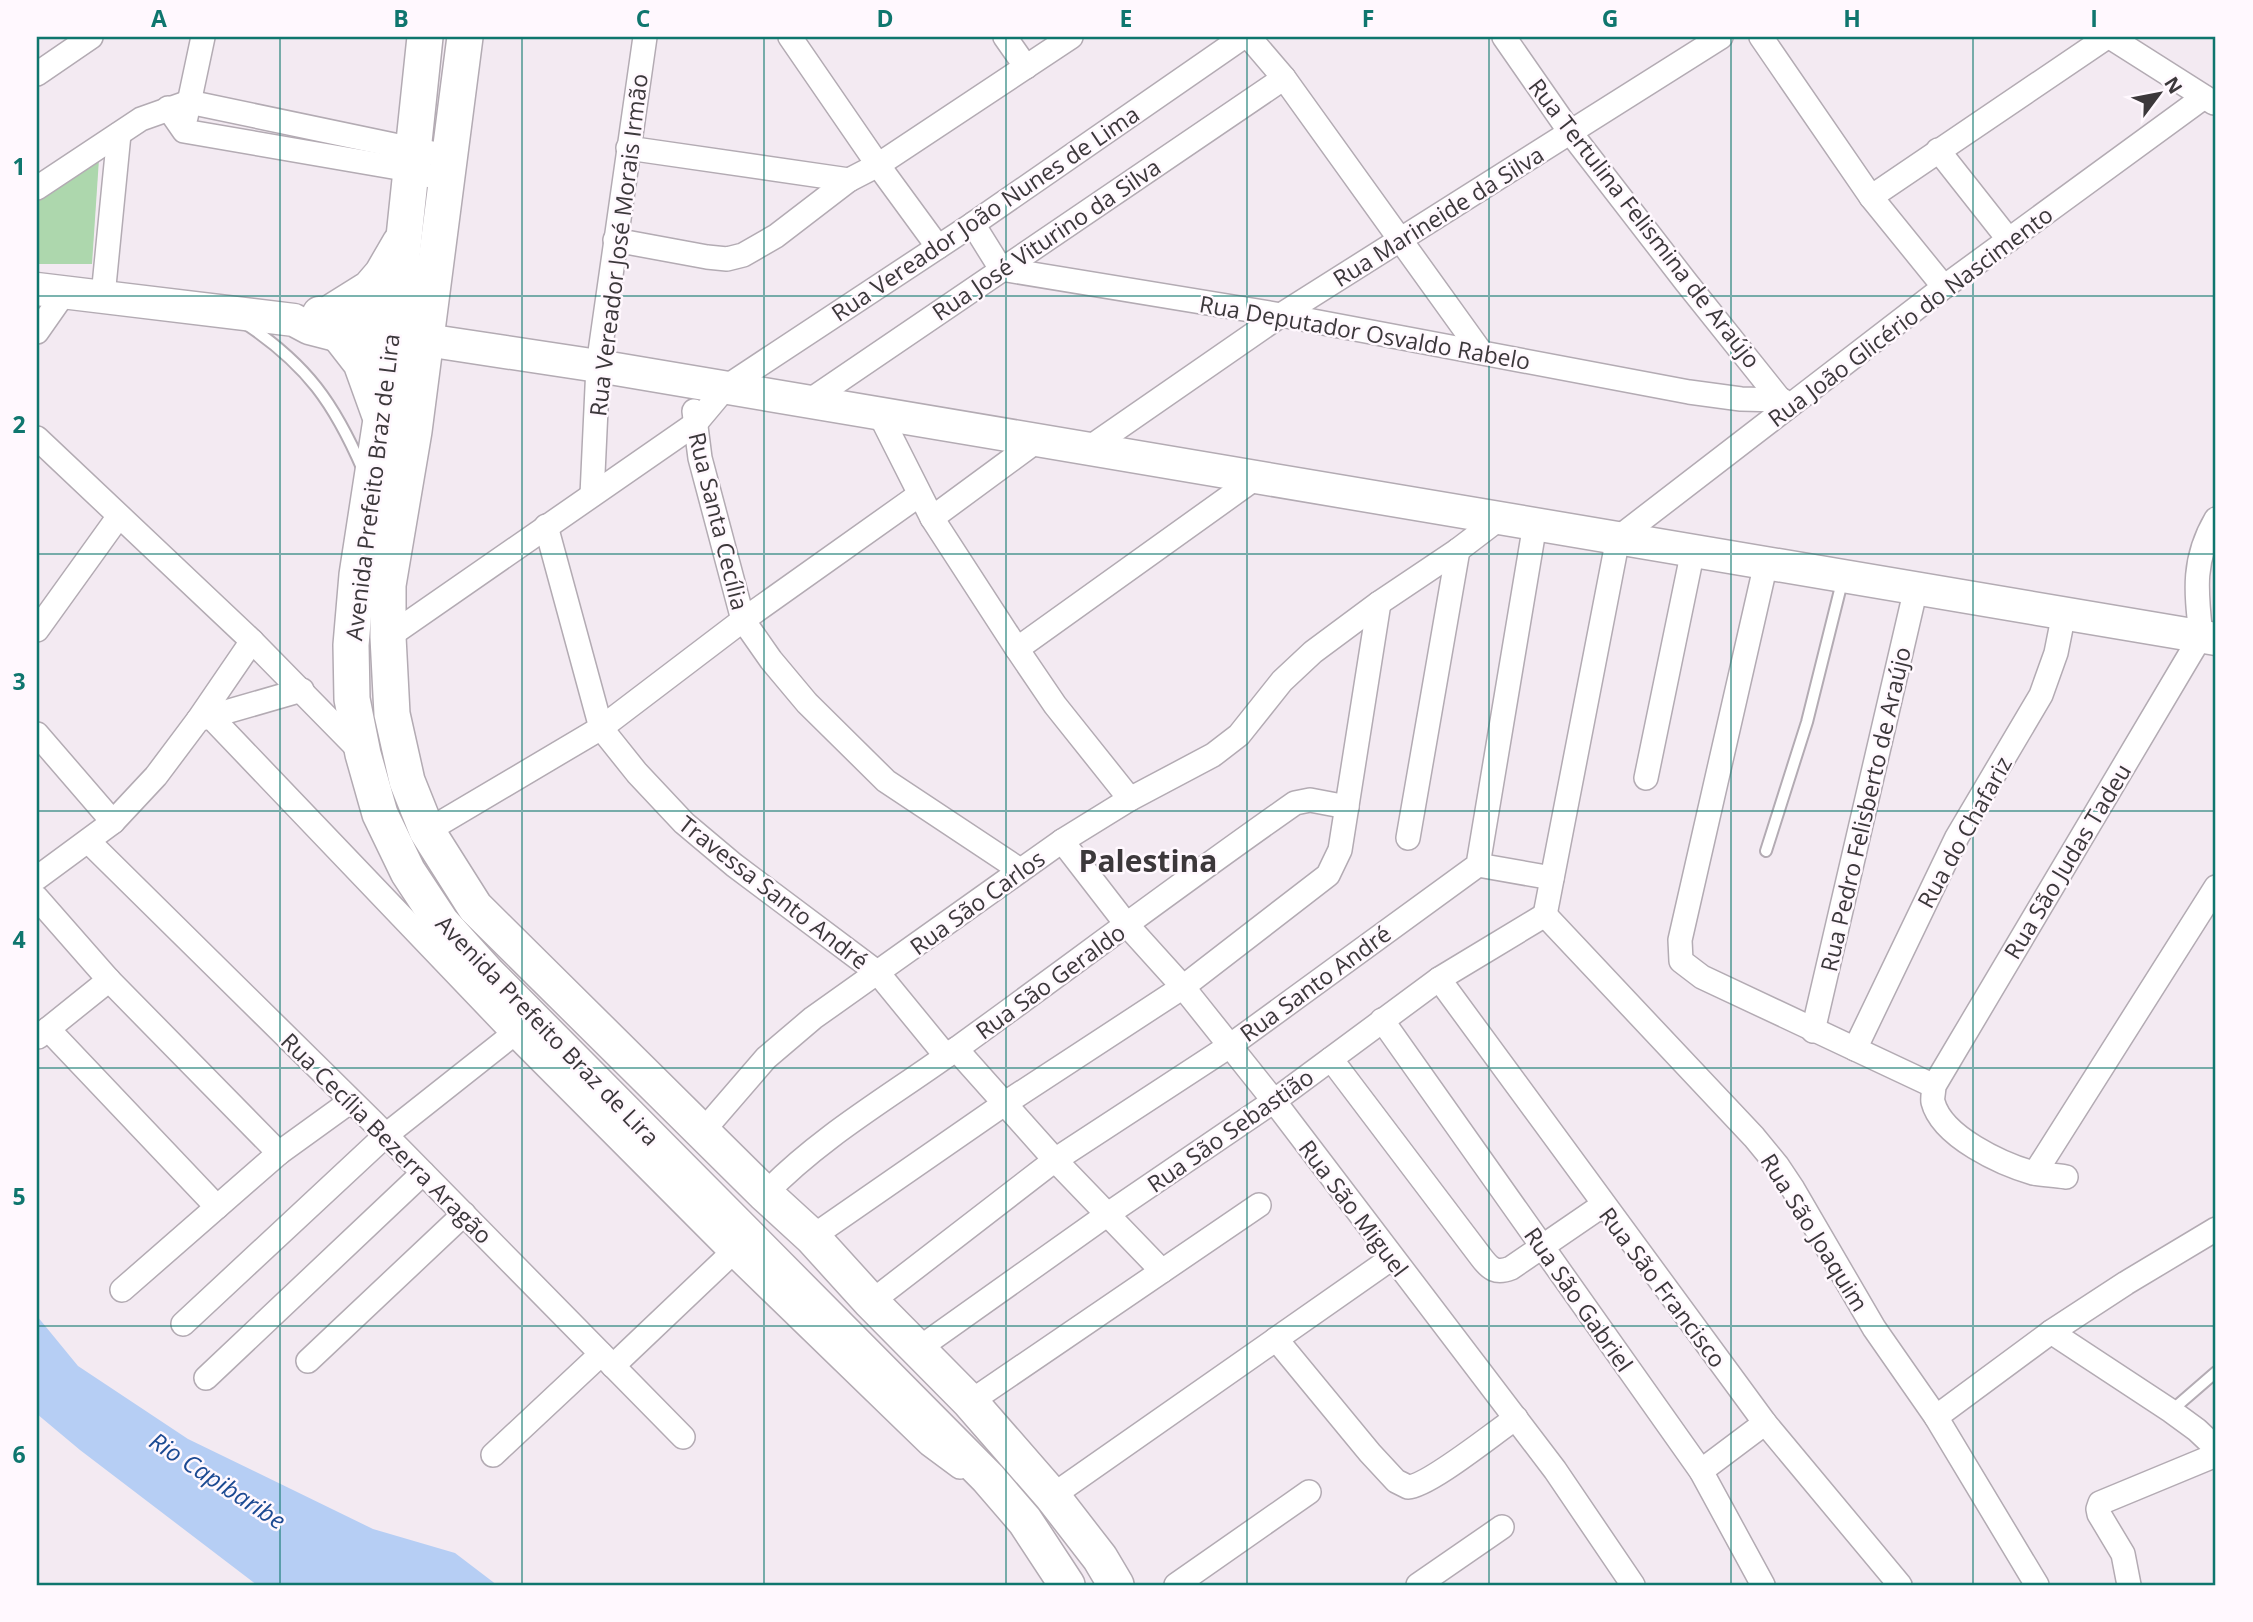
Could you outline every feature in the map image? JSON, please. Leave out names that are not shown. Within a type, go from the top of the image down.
[{"type":"main road","name":"Avenida Prefeito Braz de Lira","points":[[425,37],[405,234],[404,334],[414,431],[388,586],[388,637],[392,713],[407,781],[427,831],[475,907],[765,1194],[812,1237],[871,1302],[970,1402],[1052,1496],[1100,1558],[1116,1585]]},
{"type":"main road","name":"Avenida Prefeito Braz de Lira","points":[[465,37],[449,169],[382,421],[357,575],[351,645],[352,699],[363,754],[380,814],[408,872],[441,922],[487,973],[523,1026],[988,1478],[1025,1521],[1068,1585]]},
{"type":"main road","points":[[382,421],[361,363],[335,325],[382,274],[405,234]]},
{"type":"street","points":[[37,74],[91,37]]},
{"type":"street","points":[[202,37],[178,105],[184,131],[412,159]]},
{"type":"street","name":"Rua Vereador José Morais Irmão","points":[[592,495],[598,366],[645,37]]},
{"type":"street","points":[[790,37],[938,247]]},
{"type":"street","points":[[1005,37],[1026,67]]},
{"type":"street","points":[[615,240],[707,257],[727,259],[743,255],[776,236],[849,180],[878,165],[1071,37]]},
{"type":"street","name":"Rua Vereador João Nunes de Lima","points":[[726,387],[973,224],[1243,37]]},
{"type":"street","points":[[1249,37],[1284,78],[1481,352]]},
{"type":"street","name":"Rua Tertulina Felismina de Araújo","points":[[1504,37],[1570,132],[1784,404]]},
{"type":"street","name":"Rua Marineide da Silva","points":[[1089,448],[1281,315],[1721,37]]},
{"type":"street","points":[[1761,37],[1871,197],[1944,287]]},
{"type":"street","points":[[1871,197],[2109,37],[2210,101]]},
{"type":"street","name":"Rua José Viturino da Silva","points":[[809,401],[1284,78]]},
{"type":"street","name":"Rua João Glicério do Nascimento","points":[[1618,538],[1784,404],[2009,240],[2210,101]]},
{"type":"street","points":[[37,188],[141,119],[178,105],[449,169]]},
{"type":"street","points":[[103,296],[120,134]]},
{"type":"street","points":[[628,148],[849,180]]},
{"type":"street","points":[[1938,150],[2009,240]]},
{"type":"street","points":[[973,224],[1001,269]]},
{"type":"street","name":"Rua Deputador Osvaldo Rabelo","points":[[1001,269],[1281,315],[1689,392],[1784,404]]},
{"type":"street","points":[[37,332],[51,291],[227,310],[294,320],[309,328],[335,325],[404,334],[2208,637],[2196,589],[2197,565],[2213,530]]},
{"type":"street","name":"Rua Santa Cecília","points":[[694,382],[695,424],[700,458],[743,620],[771,660],[807,703],[886,781],[1020,870]]},
{"type":"street","points":[[388,637],[695,424],[726,387]]},
{"type":"street","points":[[879,413],[932,518],[1017,649],[1055,705],[1130,799]]},
{"type":"street","points":[[37,438],[252,641],[363,754]]},
{"type":"street","points":[[932,518],[1038,440]]},
{"type":"street","points":[[1017,649],[1257,477]]},
{"type":"street","points":[[427,831],[601,728],[743,620],[919,495]]},
{"type":"street","points":[[37,630],[118,516]]},
{"type":"street","name":"Rua São Carlos","points":[[703,1131],[766,1058],[790,1036],[1062,841],[1130,799],[1213,755],[1239,735],[1295,667],[1379,603],[1500,518]]},
{"type":"street","points":[[1535,524],[1478,865],[1552,878]]},
{"type":"street","name":"Travessa Santo André","points":[[546,526],[601,728],[637,773],[684,823],[734,865],[878,973],[951,1053]]},
{"type":"street","points":[[1545,915],[1618,538]]},
{"type":"street","points":[[1408,838],[1458,550]]},
{"type":"street","points":[[1646,778],[1693,550]]},
{"type":"street","points":[[1766,563],[1680,940],[1681,961],[1702,978],[1934,1086],[1933,1101],[1946,1124],[1989,1155],[2035,1173],[2066,1177]]},
{"type":"street","name":"Rua Pedro Felisberto de Araújo","points":[[1813,1031],[1916,588]]},
{"type":"street","points":[[812,1237],[1004,1104],[1183,987],[1328,875],[1335,866],[1340,850],[1379,603]]},
{"type":"street","name":"Rua do Chafariz","points":[[1855,1049],[1957,836],[2024,728],[2041,695],[2056,653],[2064,613]]},
{"type":"street","name":"Rua São Judas Tadeu","points":[[1934,1086],[2208,637]]},
{"type":"street","points":[[37,878],[114,822],[156,776],[204,718],[252,641]]},
{"type":"street","points":[[204,718],[302,690]]},
{"type":"street","points":[[204,718],[523,1026],[732,1253],[929,1444],[959,1466],[988,1478]]},
{"type":"street","points":[[37,734],[114,822]]},
{"type":"street","name":"Rua São Geraldo","points":[[765,1194],[792,1166],[831,1135],[951,1053],[1295,803],[1310,800],[1347,807]]},
{"type":"street","name":"Rua Cecília Bezerra Aragão","points":[[88,841],[386,1135],[683,1437]]},
{"type":"street","name":"Rua São Miguel","points":[[1062,841],[1127,925],[1183,987],[1274,1101],[1555,1470],[1633,1585]]},
{"type":"street","name":"Rua Santo André","points":[[871,1302],[1055,1160],[1231,1045],[1478,865]]},
{"type":"street","points":[[2035,1173],[2216,887]]},
{"type":"street","points":[[37,898],[109,980],[279,1153]]},
{"type":"street","name":"Rua São Sebastião","points":[[918,1349],[1108,1214],[1274,1101],[1439,979],[1545,915]]},
{"type":"street","name":"Rua São Joaquim","points":[[1545,915],[1754,1137],[1777,1165],[1874,1328],[1936,1418],[2037,1585]]},
{"type":"street","name":"Rua São Francisco","points":[[1439,979],[1765,1423],[1900,1585]]},
{"type":"street","points":[[109,980],[42,1034],[217,1207]]},
{"type":"street","name":"Rua São Gabriel","points":[[1382,1020],[1701,1471],[1763,1585]]},
{"type":"street","points":[[183,1324],[386,1135],[523,1026]]},
{"type":"street","points":[[951,1053],[1004,1104],[1162,1271]]},
{"type":"street","points":[[1331,1059],[1493,1270],[1499,1272],[1511,1268],[1603,1205]]},
{"type":"street","points":[[122,1290],[279,1153],[351,1101]]},
{"type":"street","points":[[206,1378],[423,1173]]},
{"type":"street","points":[[970,1402],[1259,1205]]},
{"type":"street","points":[[308,1362],[464,1214]]},
{"type":"street","points":[[1936,1418],[2051,1332],[2216,1229]]},
{"type":"street","points":[[493,1455],[732,1253]]},
{"type":"street","points":[[1052,1496],[1392,1258]]},
{"type":"street","points":[[2051,1332],[2171,1411],[2216,1448]]},
{"type":"street","points":[[1276,1339],[1370,1453],[1396,1481],[1408,1487],[1417,1485],[1441,1471],[1516,1418]]},
{"type":"street","points":[[1701,1471],[1765,1423]]},
{"type":"street","points":[[2129,1585],[2123,1554],[2099,1514],[2100,1503],[2216,1455]]},
{"type":"street","points":[[1176,1585],[1309,1492]]},
{"type":"street","points":[[1418,1585],[1502,1527]]},
{"type":"lane","points":[[227,310],[284,353],[326,397],[340,418],[372,490]]},
{"type":"lane","points":[[1766,851],[1807,722],[1844,576]]},
{"type":"lane","points":[[2171,1411],[2216,1372]]},
{"type":"green space","points":[[99,159],[92,264],[37,264],[37,200]]},
{"type":"water","name":"Rio Capibaribe","points":[[37,1316],[78,1366],[188,1439],[373,1529],[455,1553],[497,1585],[257,1585],[37,1414]]},
{"type":"district","name":"Palestina","points":[[1148,860]]}]
